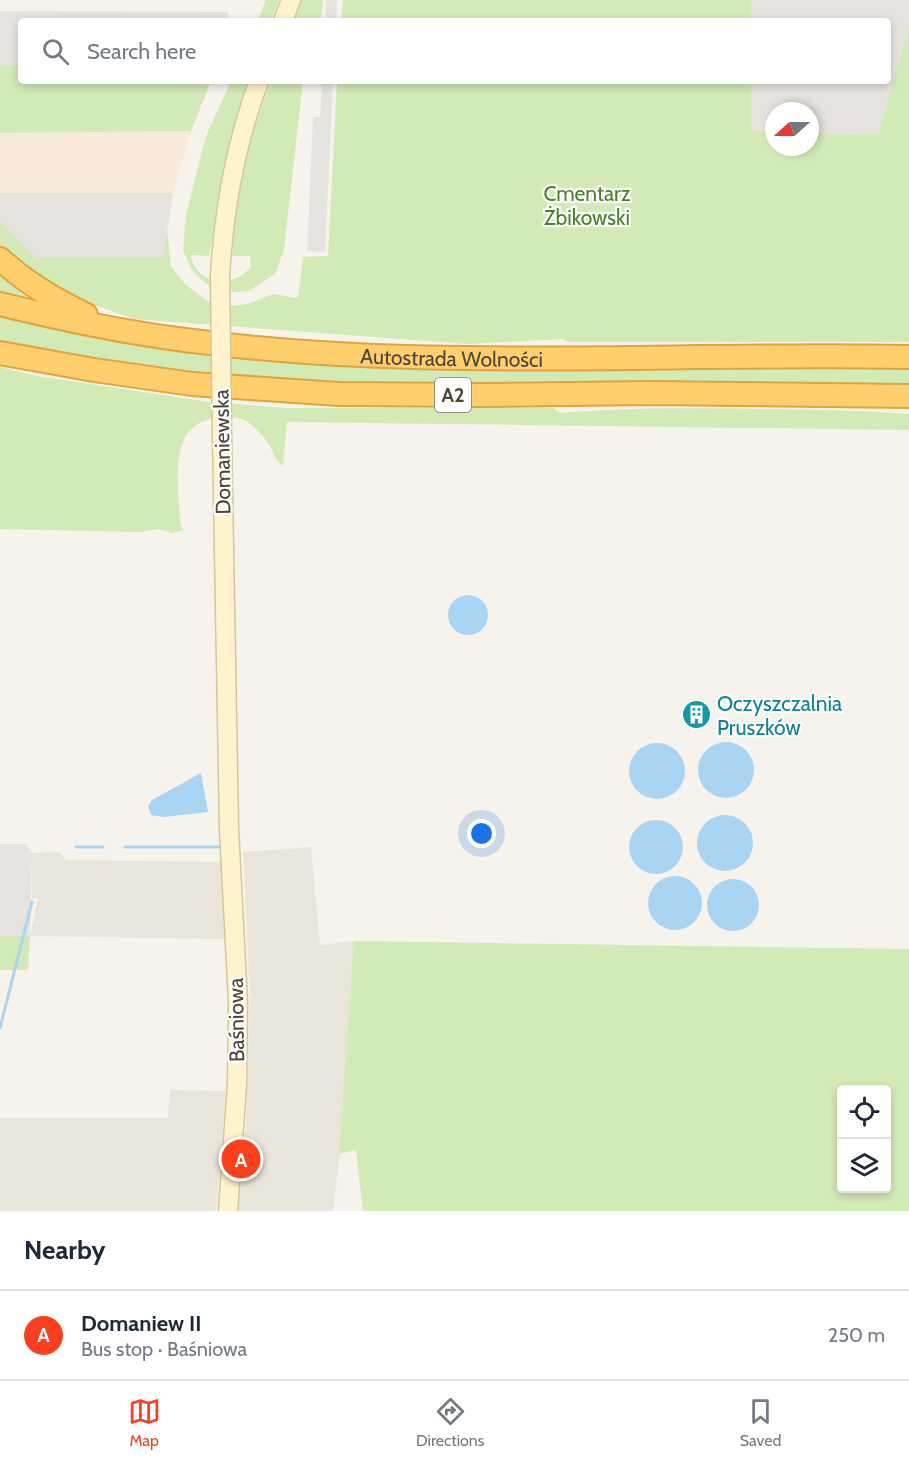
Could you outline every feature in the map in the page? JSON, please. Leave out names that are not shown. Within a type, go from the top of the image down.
[{"type":"highway","points":[[0,259],[18,275],[49,296],[87,316],[132,332]]},
{"type":"highway","name":"Autostrada Wolności","points":[[0,304],[132,332],[318,353],[472,358],[909,357]]},
{"type":"highway","name":"Autostrada Wolności","points":[[0,353],[192,384],[339,394],[651,393],[909,396]]},
{"type":"main road","points":[[284,18],[291,0]]},
{"type":"main road","name":"Domaniewska","points":[[229,829],[220,276],[222,232],[229,185],[247,114],[258,84]]},
{"type":"main road","name":"Baśniowa","points":[[228,1211],[237,1084],[238,1002],[229,829]]},
{"type":"shaded area","points":[[326,0],[337,0],[336,18],[325,18]]},
{"type":"shaded area","points":[[751,0],[909,0],[909,27],[878,134],[819,133],[819,102],[765,102],[765,132],[751,132],[751,84],[891,84],[891,18],[751,18]]},
{"type":"shaded area","points":[[0,11],[228,12],[228,18],[18,18],[18,66],[0,66]]},
{"type":"shaded area","points":[[322,84],[333,84],[325,252],[307,251],[313,117],[320,117]]},
{"type":"shaded area","points":[[191,131],[173,193],[0,193],[0,133]]},
{"type":"shaded area","points":[[0,193],[173,193],[163,257],[35,257],[0,221]]},
{"type":"shaded area","points":[[0,844],[26,844],[32,853],[30,936],[0,936]]},
{"type":"shaded area","points":[[311,847],[320,945],[354,941],[347,1091],[333,1211],[238,1211],[246,1120],[250,997],[243,852]]},
{"type":"shaded area","points":[[59,852],[66,860],[221,862],[225,939],[30,936],[38,899],[32,898],[32,853]]},
{"type":"shaded area","points":[[170,1090],[226,1091],[216,1211],[0,1211],[0,1118],[168,1118]]},
{"type":"green space","points":[[266,0],[279,0],[272,18],[258,18]]},
{"type":"green space","points":[[302,0],[323,0],[321,18],[294,18]]},
{"type":"green space","points":[[343,0],[751,0],[751,18],[341,18]]},
{"type":"green space","name":"Cmentarz Żbikowski","points":[[909,27],[909,342],[568,342],[563,339],[468,344],[135,319],[56,292],[0,248],[0,221],[35,257],[163,257],[167,230],[171,266],[185,284],[207,301],[229,306],[248,304],[273,294],[298,298],[303,257],[328,256],[337,84],[751,84],[751,131],[765,132],[765,156],[819,156],[819,133],[878,134]]},
{"type":"green space","points":[[0,66],[18,66],[18,84],[210,84],[191,131],[0,133]]},
{"type":"green space","points":[[230,84],[248,84],[240,103],[209,256],[191,255],[200,273],[207,278],[225,281],[235,279],[251,267],[250,256],[232,256],[237,197],[255,124],[270,84],[303,84],[284,250],[275,274],[249,291],[215,290],[192,270],[183,250],[186,215],[206,136]]},
{"type":"green space","points":[[0,276],[21,293],[38,302],[0,293]]},
{"type":"green space","points":[[0,315],[169,346],[909,363],[909,390],[433,387],[192,377],[0,344]]},
{"type":"green space","points":[[0,367],[37,376],[209,402],[287,408],[553,408],[560,413],[663,408],[856,411],[909,414],[909,430],[287,422],[283,466],[264,437],[251,425],[238,418],[218,418],[201,422],[190,431],[182,443],[178,475],[180,522],[183,530],[172,533],[159,529],[141,532],[0,529]]},
{"type":"green space","points":[[0,936],[30,936],[28,970],[0,970]]},
{"type":"green space","points":[[354,941],[909,949],[909,1211],[363,1211],[356,1150],[339,1154]]},
{"type":"water","points":[[468,595],[476,596],[482,601],[487,607],[487,623],[482,629],[476,634],[468,635],[460,634],[454,629],[449,623],[448,615],[449,607],[454,601],[460,596]]},
{"type":"water","points":[[726,742],[737,744],[746,750],[752,759],[754,770],[752,781],[746,790],[737,796],[726,798],[715,796],[706,790],[700,781],[698,770],[700,759],[706,750],[715,744]]},
{"type":"water","points":[[657,743],[668,745],[677,751],[683,760],[685,771],[683,782],[677,791],[668,797],[657,799],[646,797],[637,791],[631,782],[629,771],[631,760],[637,751],[646,745]]},
{"type":"water","points":[[201,773],[208,812],[164,817],[151,815],[148,806],[152,800]]},
{"type":"water","points":[[719,815],[731,815],[741,819],[749,827],[753,843],[749,859],[741,867],[731,871],[719,871],[709,867],[701,859],[697,849],[697,837],[701,827],[709,819]]},
{"type":"water","points":[[651,820],[661,820],[671,824],[679,832],[683,847],[679,862],[671,870],[661,874],[651,874],[641,870],[633,862],[629,852],[629,842],[633,832],[641,824]]},
{"type":"water","points":[[675,876],[685,878],[694,884],[700,893],[702,903],[700,913],[694,922],[685,928],[675,930],[665,928],[656,922],[650,913],[648,903],[650,893],[656,884],[665,878]]},
{"type":"water","points":[[733,879],[743,881],[751,887],[757,895],[759,905],[757,915],[751,923],[743,929],[733,931],[723,929],[715,923],[709,915],[707,905],[709,895],[715,887],[723,881]]},
{"type":"waterway","points":[[76,847],[103,847]]},
{"type":"waterway","points":[[125,847],[219,847]]},
{"type":"waterway","points":[[0,1028],[32,902]]},
{"type":"place","name":"Oczyszczalnia Pruszków","points":[[696,715]]},
{"type":"place","name":"Domaniew II","points":[[241,1159]]}]
